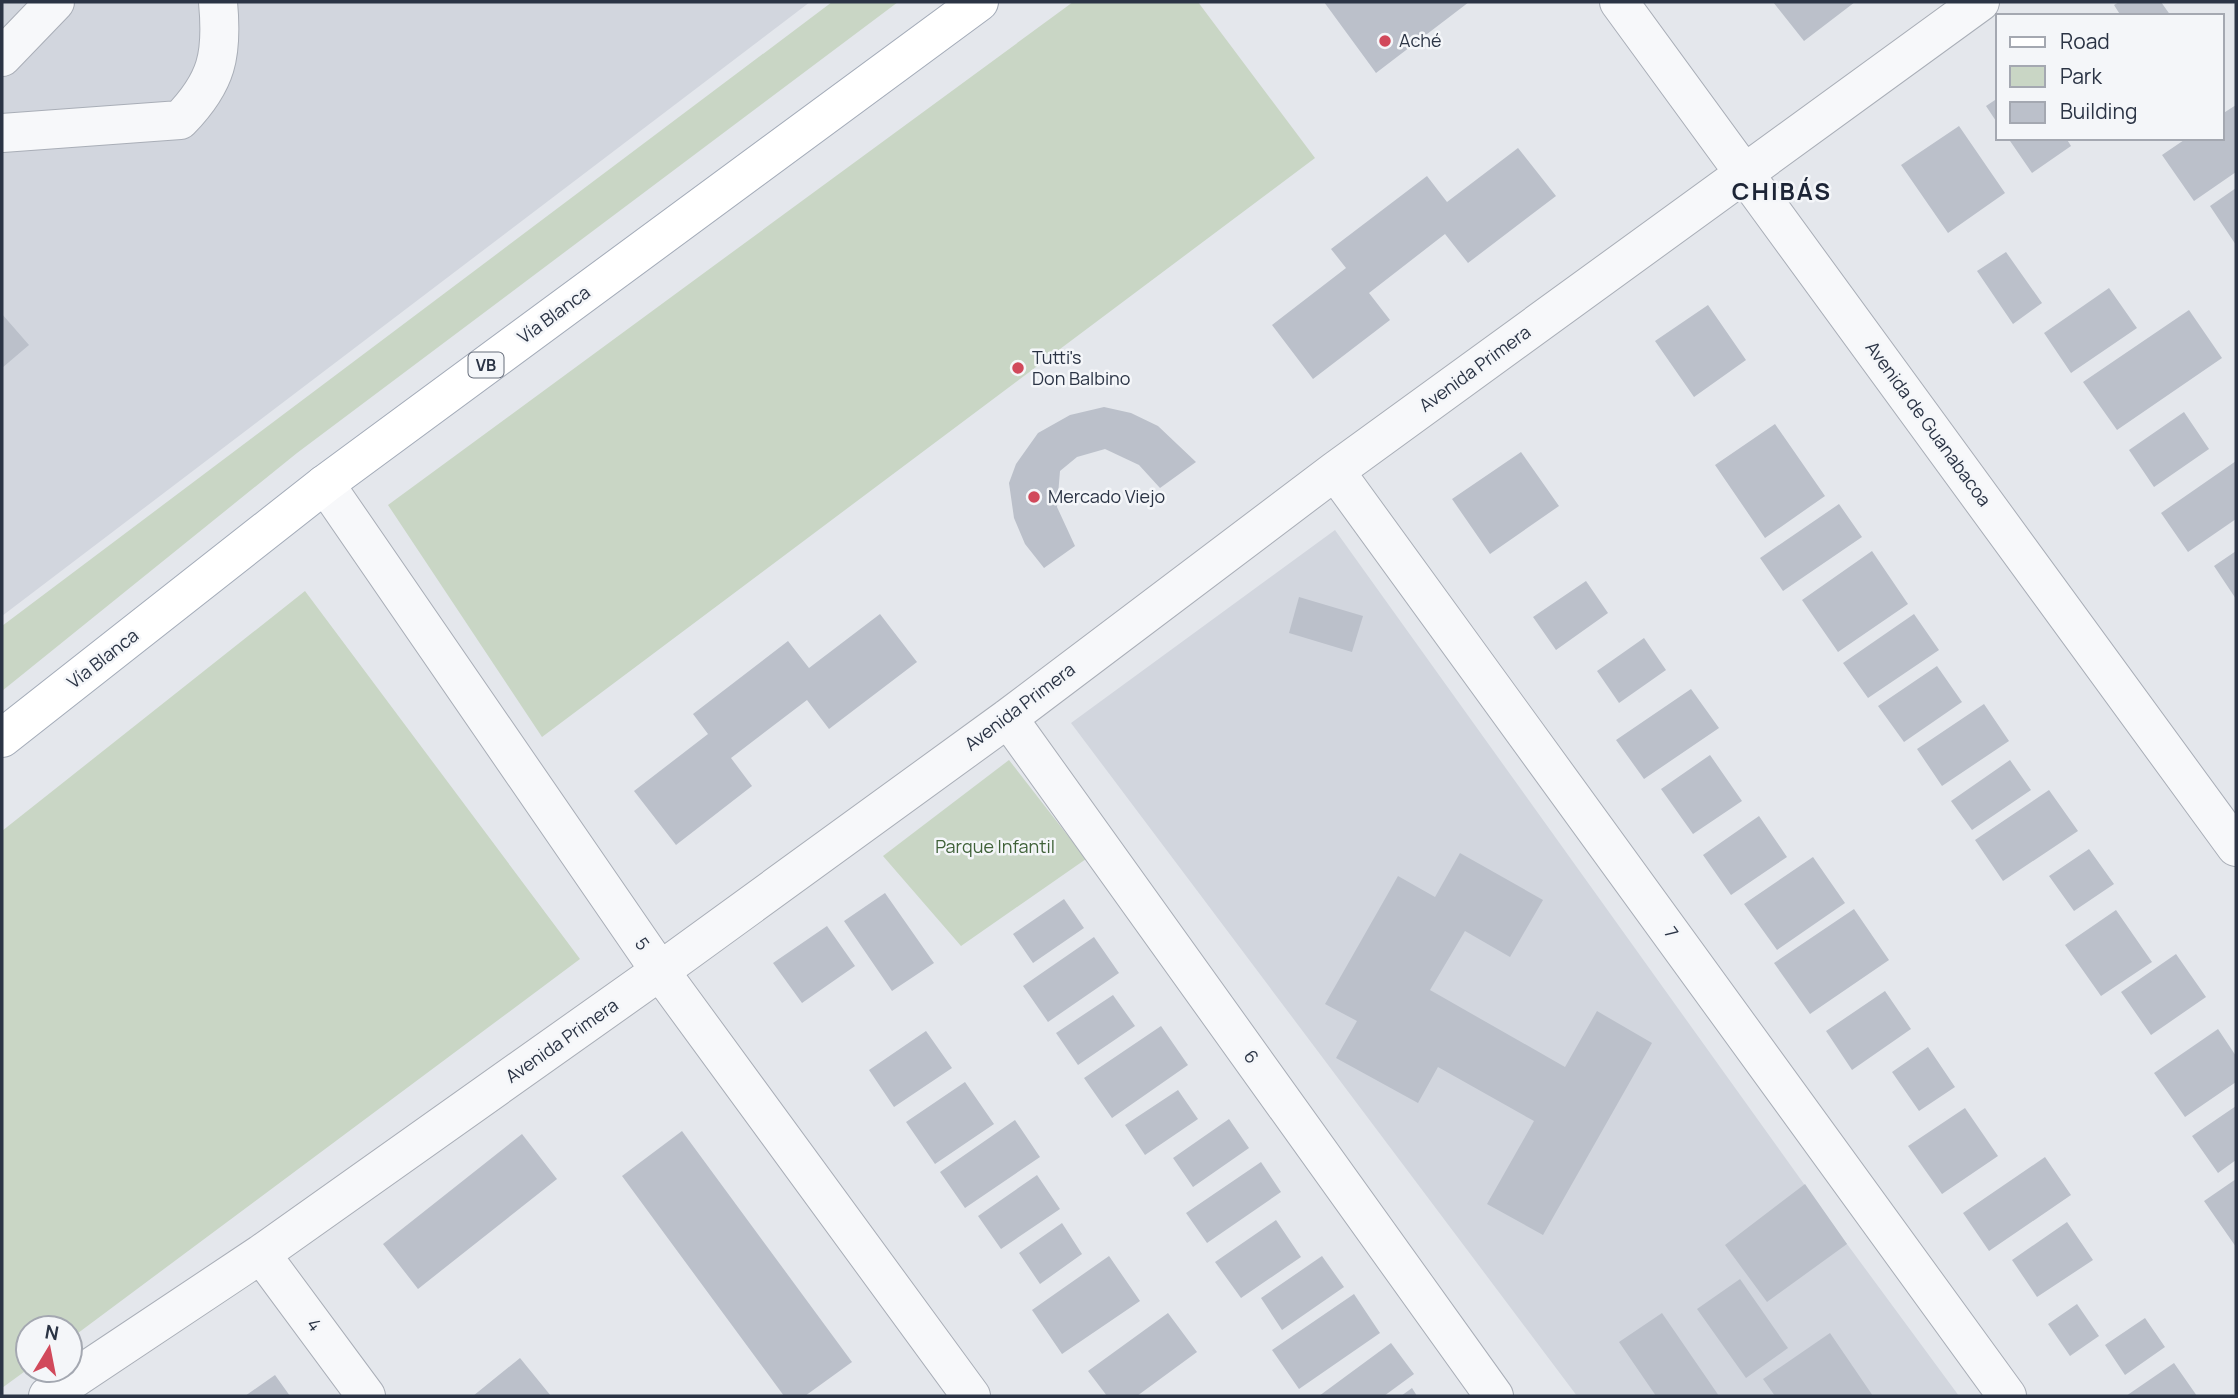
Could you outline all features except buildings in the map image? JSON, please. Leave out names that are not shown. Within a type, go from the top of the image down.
[{"type":"main road","name":"Vía Blanca","points":[[2,738],[325,484],[978,2]]},
{"type":"street","points":[[2,57],[55,2]]},
{"type":"street","points":[[2,133],[180,120],[201,99],[215,72],[221,32],[218,2]]},
{"type":"street","name":"Avenida de Guanabacoa","points":[[1619,2],[2236,847]]},
{"type":"street","name":"Avenida Primera","points":[[48,1396],[261,1254],[660,971],[1007,718],[1335,471],[1744,171],[1980,2]]},
{"type":"street","name":"7","points":[[1335,471],[2007,1396]]},
{"type":"street","name":"5","points":[[325,484],[660,971],[971,1396]]},
{"type":"street","name":"6","points":[[1007,718],[1494,1396]]},
{"type":"street","name":"4","points":[[261,1254],[366,1396]]},
{"type":"shaded area","points":[[2,2],[810,2],[2,616]]},
{"type":"shaded area","points":[[1335,530],[1959,1396],[1577,1396],[1071,723]]},
{"type":"green space","points":[[832,2],[898,2],[297,453],[2,691],[2,626]]},
{"type":"green space","points":[[1073,2],[1198,2],[1315,158],[542,737],[388,505]]},
{"type":"green space","points":[[305,591],[580,959],[84,1329],[84,1314],[14,1314],[14,1379],[2,1388],[2,831]]},
{"type":"green space","name":"Parque Infantil","points":[[1009,760],[1086,859],[961,946],[883,856]]},
{"type":"place","name":"Aché","points":[[1385,41]]},
{"type":"place","name":"Tutti's Don Balbino","points":[[1018,368]]},
{"type":"place","name":"Mercado Viejo","points":[[1034,497]]},
{"type":"district","name":"CHIBÁS","points":[[1782,192]]}]
